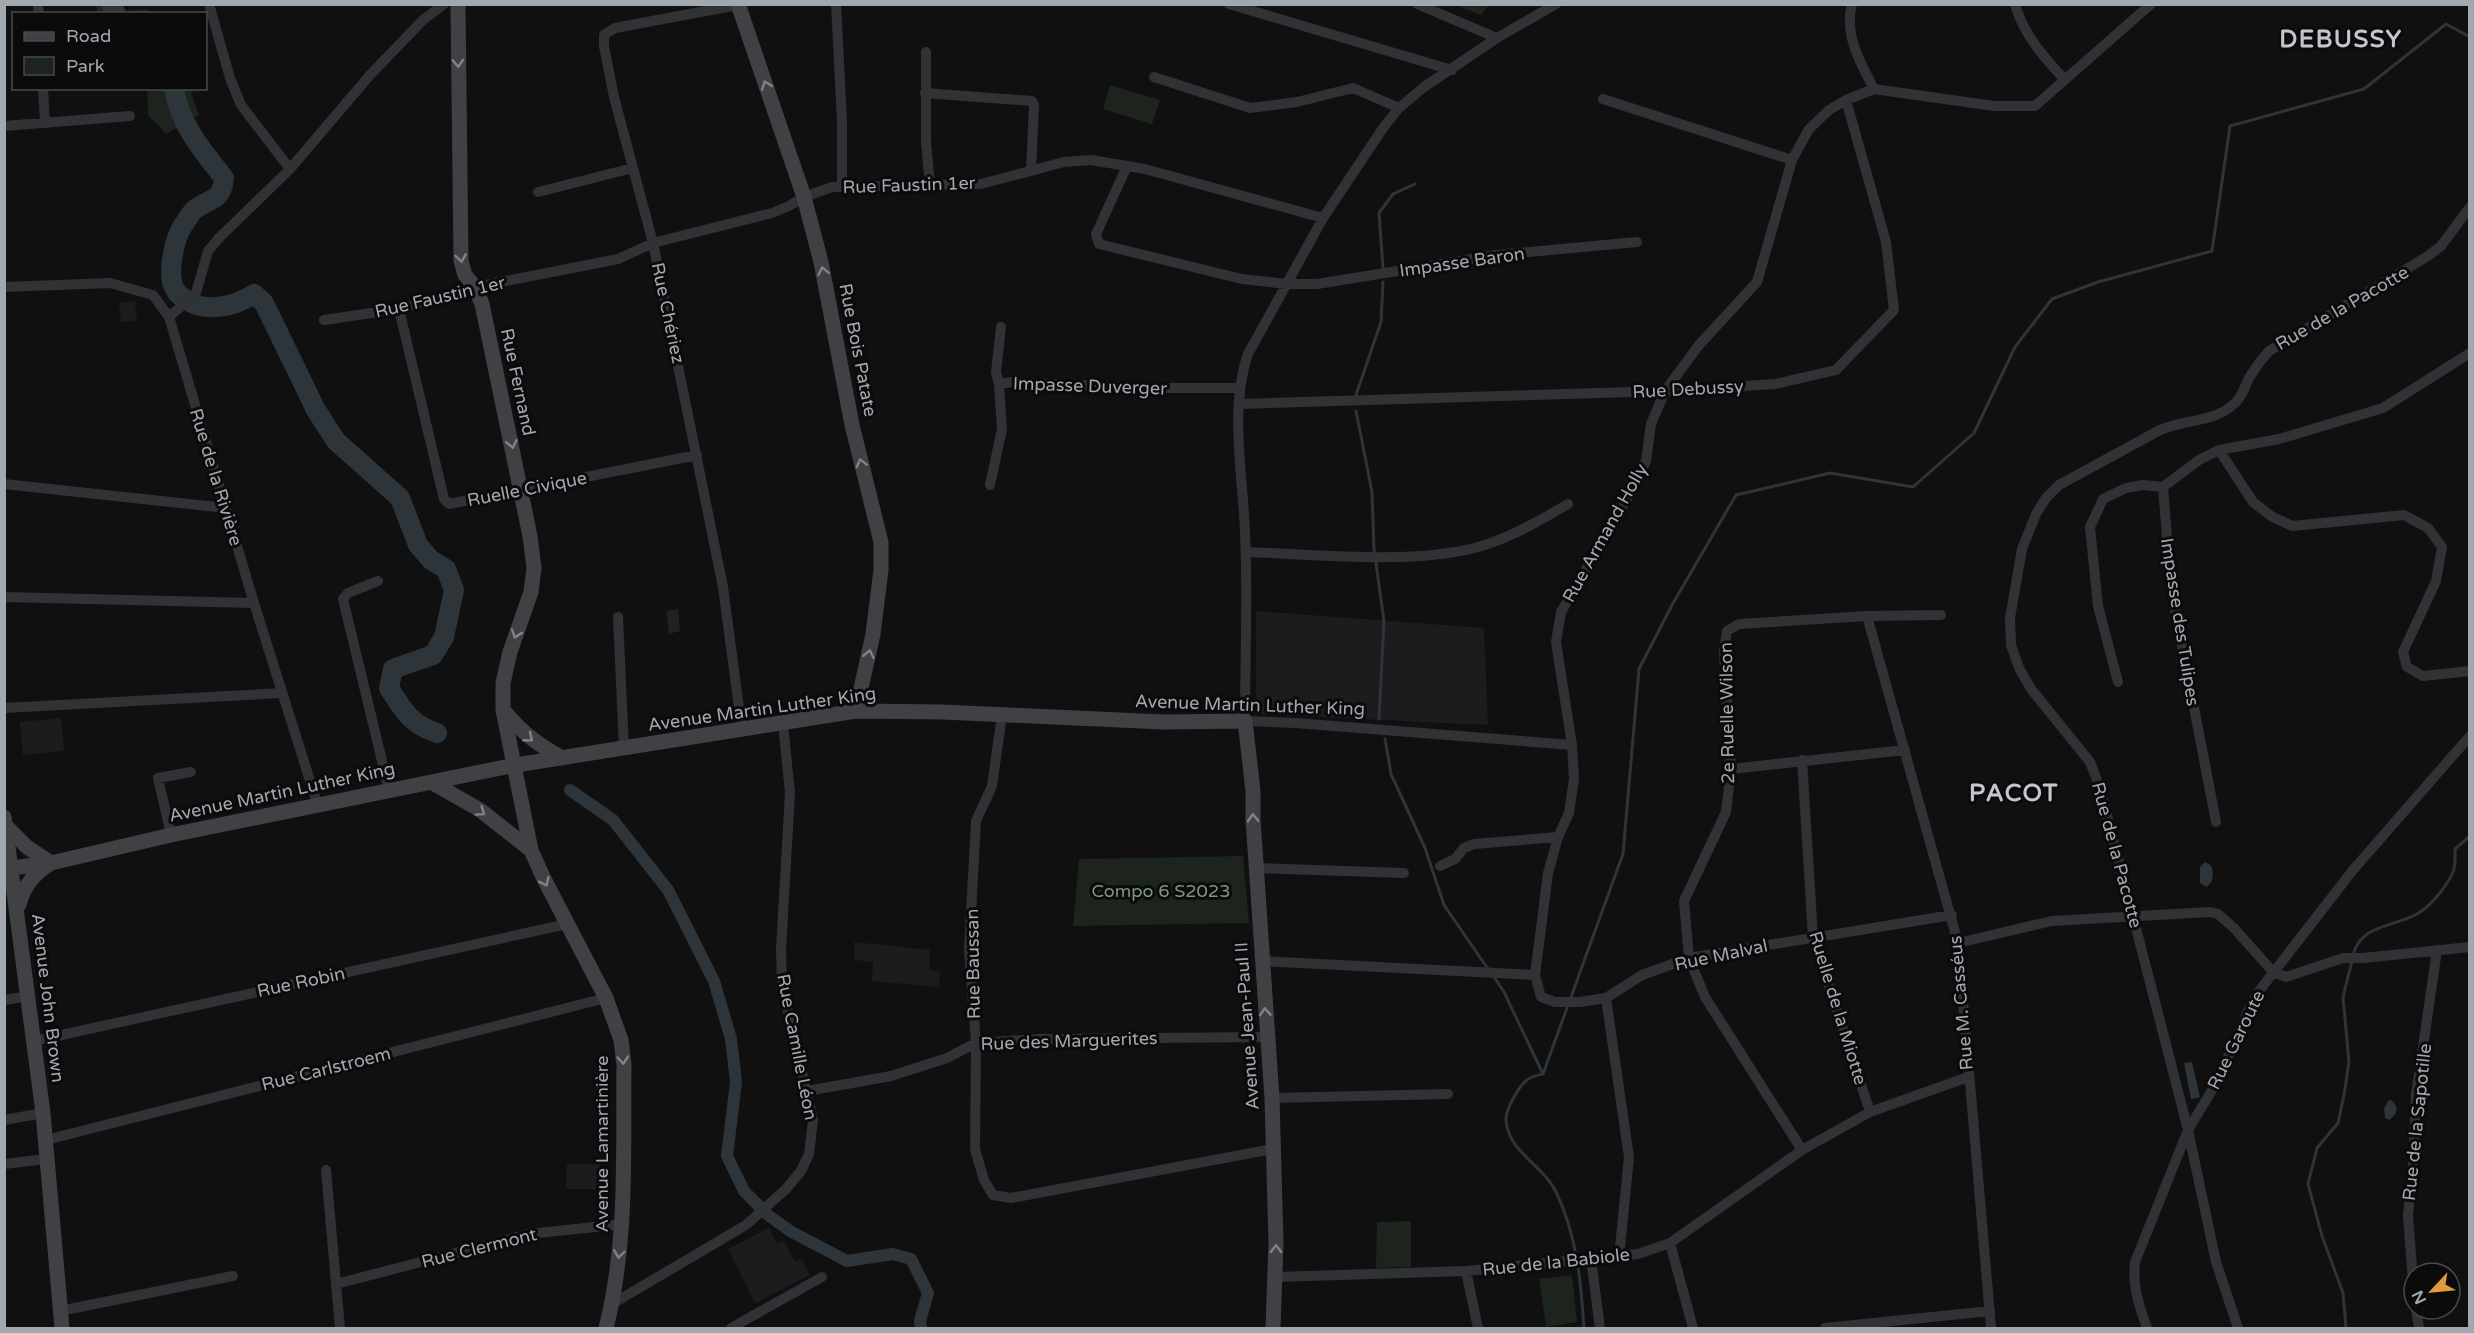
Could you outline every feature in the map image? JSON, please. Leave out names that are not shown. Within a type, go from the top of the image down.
[{"type":"street","points":[[209,4],[230,78],[241,105],[290,169]]},
{"type":"street","points":[[169,318],[196,293],[208,251],[290,169],[370,75],[423,20],[444,4]]},
{"type":"street","name":"Rue Fernand","points":[[458,4],[461,261],[465,275],[475,286],[482,304],[492,344],[531,536],[534,568],[531,592],[510,652],[503,683],[503,710],[514,765]]},
{"type":"street","points":[[836,4],[842,121],[842,187]]},
{"type":"street","points":[[1229,4],[1452,70]]},
{"type":"street","points":[[1417,4],[1497,38]]},
{"type":"street","points":[[1245,721],[1246,552],[1239,388],[1241,372],[1248,354],[1323,218],[1399,108],[1424,87],[1497,38],[1556,4]]},
{"type":"street","points":[[1852,4],[1848,18],[1853,46],[1874,89]]},
{"type":"street","points":[[2014,4],[2019,21],[2044,57],[2064,79]]},
{"type":"street","name":"Rue Armand Holly","points":[[1535,975],[1548,873],[1558,837],[1569,813],[1574,779],[1572,745],[1556,642],[1561,612],[1630,494],[1646,461],[1651,424],[1665,391],[1700,345],[1757,282],[1792,160],[1809,129],[1829,110],[1846,100],[1874,89],[1994,106],[2036,106],[2151,4]]},
{"type":"street","name":"Rue Chériez","points":[[738,5],[615,28],[604,35],[604,46],[614,97],[653,243],[697,455],[723,587],[742,729]]},
{"type":"street","name":"Rue Bois Patate","points":[[738,5],[804,196],[821,262],[852,425],[881,542],[882,570],[873,634],[856,711]]},
{"type":"street","points":[[926,52],[925,93],[930,185]]},
{"type":"street","points":[[1154,77],[1250,108],[1297,102],[1353,88],[1399,108]]},
{"type":"street","points":[[43,90],[45,123]]},
{"type":"street","points":[[925,93],[1032,101],[1034,105],[1031,171]]},
{"type":"street","points":[[1603,99],[1792,160]]},
{"type":"street","name":"Rue Debussy","points":[[1239,404],[1665,391],[1775,384],[1836,370],[1894,310],[1886,242],[1846,100]]},
{"type":"street","points":[[4,126],[130,116]]},
{"type":"street","name":"Rue Faustin 1er","points":[[324,320],[399,309],[475,286],[618,259],[653,243],[772,213],[804,196],[832,187],[981,184],[1064,162],[1084,161],[1127,166],[1298,209],[1323,218]]},
{"type":"street","name":"Impasse Baron","points":[[1127,166],[1096,234],[1099,244],[1242,279],[1287,284],[1317,284],[1496,255],[1638,242]]},
{"type":"street","points":[[538,192],[633,168]]},
{"type":"street","name":"Rue de la Pacotte","points":[[2238,1329],[2216,1262],[2188,1130],[2100,788],[2090,762],[2031,689],[2019,668],[2011,645],[2010,618],[2022,549],[2036,514],[2046,498],[2074,476],[2177,422],[2193,422],[2209,418],[2235,404],[2257,365],[2269,351],[2428,256],[2441,246],[2469,207]]},
{"type":"street","name":"Rue de la Rivière","points":[[4,287],[110,283],[153,296],[169,318],[254,603],[318,806]]},
{"type":"street","name":"Ruelle Civique","points":[[399,309],[444,499],[449,504],[697,455]]},
{"type":"street","name":"Impasse Duverger","points":[[1001,327],[996,372],[999,384],[1012,382],[1149,388],[1239,388]]},
{"type":"street","points":[[2118,682],[2098,606],[2090,527],[2103,499],[2126,488],[2143,485],[2163,487],[2199,460],[2219,450],[2279,439],[2383,408],[2469,353]]},
{"type":"street","points":[[990,485],[1002,429],[999,384]]},
{"type":"street","points":[[2219,450],[2253,502],[2271,516],[2292,526],[2404,515],[2428,528],[2442,547],[2436,581],[2403,652],[2407,667],[2423,676],[2469,671]]},
{"type":"street","points":[[4,484],[226,508]]},
{"type":"street","name":"Impasse des Tulipes","points":[[2163,487],[2171,588],[2216,822]]},
{"type":"street","points":[[1246,552],[1371,556],[1430,555],[1485,545],[1530,527],[1568,504]]},
{"type":"street","points":[[378,581],[348,593],[343,599],[389,790]]},
{"type":"street","points":[[4,597],[254,603]]},
{"type":"street","name":"2e Ruelle Wilson","points":[[1802,1150],[1705,997],[1689,958],[1684,901],[1726,812],[1731,769],[1725,651],[1727,631],[1739,624],[1867,616],[1941,615]]},
{"type":"street","points":[[618,616],[624,749]]},
{"type":"street","name":"Rue M. Casséus","points":[[1867,616],[1958,943],[1991,1329]]},
{"type":"street","points":[[4,708],[282,693]]},
{"type":"street","points":[[503,710],[520,731],[538,745],[562,758]]},
{"type":"street","name":"Avenue Martin Luther King","points":[[8,868],[51,863],[171,835],[514,765],[856,711],[944,711],[1164,722],[1307,723],[1572,745]]},
{"type":"street","name":"Rue Baussan","points":[[1002,715],[992,786],[976,821],[969,950],[976,1043],[975,1149],[984,1180],[993,1195],[1011,1198],[1273,1149]]},
{"type":"street","name":"Avenue Jean-Paul II","points":[[1245,721],[1253,791],[1272,1098],[1276,1277],[1273,1329]]},
{"type":"street","name":"Rue Camille Léon","points":[[612,1304],[746,1225],[786,1189],[801,1171],[809,1154],[813,1120],[782,985],[781,949],[790,793],[783,724]]},
{"type":"street","name":"Rue Garoute","points":[[2147,1329],[2135,1296],[2133,1280],[2135,1263],[2188,1130],[2217,1082],[2248,1011],[2272,972],[2353,870],[2469,736]]},
{"type":"street","points":[[1731,769],[1905,750]]},
{"type":"street","name":"Ruelle de la Miotte","points":[[1802,760],[1814,937],[1870,1112]]},
{"type":"street","name":"Avenue Lamartinière","points":[[514,765],[531,850],[606,998],[621,1040],[624,1065],[623,1224],[612,1304],[606,1329]]},
{"type":"street","points":[[171,835],[158,778],[191,772]]},
{"type":"street","points":[[431,782],[480,810],[531,850]]},
{"type":"street","points":[[5,825],[27,847],[51,863],[29,882],[21,895],[18,909]]},
{"type":"street","name":"Avenue John Brown","points":[[5,825],[8,868],[18,909],[43,1113],[62,1329]]},
{"type":"street","points":[[1440,866],[1455,860],[1464,848],[1473,844],[1558,837]]},
{"type":"street","points":[[1256,868],[1404,873]]},
{"type":"street","points":[[4,888],[18,909]]},
{"type":"street","points":[[1958,943],[2052,921],[2197,912],[2218,914],[2234,928],[2272,972],[2281,976],[2292,976],[2323,963],[2342,959],[2469,947]]},
{"type":"street","name":"Rue Malval","points":[[1535,975],[1541,997],[1555,1002],[1580,1002],[1606,998],[1642,975],[1689,958],[1952,915]]},
{"type":"street","name":"Rue Robin","points":[[34,1041],[567,924]]},
{"type":"street","name":"Rue de la Sapotille","points":[[2411,1261],[2408,1216],[2414,1153],[2416,1095],[2437,950]]},
{"type":"street","points":[[1262,961],[1535,975]]},
{"type":"street","points":[[4,1000],[29,996]]},
{"type":"street","name":"Rue Carlstroem","points":[[46,1140],[606,998]]},
{"type":"street","points":[[1606,998],[1629,1157],[1619,1257]]},
{"type":"street","name":"Rue des Marguerites","points":[[807,1092],[891,1076],[947,1058],[976,1043],[1040,1039],[1267,1036]]},
{"type":"street","name":"Rue de la Babiole","points":[[1276,1277],[1466,1271],[1638,1254],[1670,1243],[1802,1150],[1870,1112],[1968,1077]]},
{"type":"street","points":[[1272,1098],[1448,1094]]},
{"type":"street","points":[[4,1120],[43,1113]]},
{"type":"street","points":[[4,1164],[47,1159]]},
{"type":"street","points":[[326,1170],[340,1329]]},
{"type":"street","name":"Rue Clermont","points":[[336,1284],[530,1234],[623,1224]]},
{"type":"street","points":[[1670,1243],[1693,1329]]},
{"type":"street","points":[[1588,1259],[1600,1329]]},
{"type":"street","points":[[1466,1271],[1478,1329]]},
{"type":"street","points":[[60,1311],[233,1276]]},
{"type":"street","points":[[731,1329],[822,1277]]},
{"type":"street","points":[[1825,1329],[1990,1311]]},
{"type":"shaded area","points":[[135,301],[137,321],[121,322],[119,303]]},
{"type":"shaded area","points":[[1256,611],[1484,628],[1488,725],[1256,714]]},
{"type":"shaded area","points":[[61,718],[64,751],[23,755],[20,722]]},
{"type":"shaded area","points":[[2205,862],[2211,865],[2213,874],[2211,883],[2206,887],[2200,883],[2200,867]]},
{"type":"shaded area","points":[[854,942],[930,950],[929,969],[940,972],[939,987],[872,981],[873,962],[855,960]]},
{"type":"shaded area","points":[[2192,1062],[2200,1097],[2191,1099],[2184,1063]]},
{"type":"shaded area","points":[[2391,1100],[2395,1103],[2396,1109],[2394,1116],[2389,1120],[2385,1118],[2384,1109]]},
{"type":"shaded area","points":[[567,1164],[600,1164],[600,1189],[566,1189]]},
{"type":"shaded area","points":[[769,1228],[777,1244],[784,1241],[795,1262],[802,1259],[810,1275],[755,1303],[728,1249]]},
{"type":"green space","points":[[96,5],[122,5],[126,11],[148,9],[150,12],[97,12]]},
{"type":"green space","points":[[1456,5],[1489,5],[1481,15]]},
{"type":"green space","points":[[1110,85],[1160,100],[1152,124],[1103,109]]},
{"type":"green space","points":[[147,90],[195,90],[191,93],[199,115],[166,134],[148,115]]},
{"type":"green space","points":[[678,609],[680,631],[669,634],[666,611]]},
{"type":"green space","name":"Compo 6 S2023","points":[[1243,856],[1249,923],[1073,926],[1079,859]]},
{"type":"green space","points":[[1411,1221],[1411,1267],[1376,1268],[1377,1222]]},
{"type":"green space","points":[[1572,1275],[1577,1322],[1546,1327],[1539,1279]]},
{"type":"waterway","points":[[111,4],[115,12]]},
{"type":"waterway","points":[[1543,1074],[1623,854],[1639,669],[1672,605],[1736,495],[1830,473],[1913,487],[1974,433],[2015,347],[2052,299],[2098,282],[2212,251],[2230,126],[2364,89],[2446,24],[2470,37]]},
{"type":"waterway","points":[[174,90],[186,125],[224,178],[218,195],[193,211],[179,233],[172,264],[175,290],[192,303],[202,306],[225,306],[254,294],[264,303],[316,410],[336,441],[400,498],[418,545],[431,560],[446,569],[454,590],[444,637],[433,655],[393,669],[389,688],[414,721],[437,733]]},
{"type":"waterway","points":[[1383,268],[1379,213],[1393,194],[1415,184]]},
{"type":"waterway","points":[[1356,395],[1381,322],[1383,282]]},
{"type":"waterway","points":[[1356,411],[1372,492],[1374,549],[1384,621],[1379,719]]},
{"type":"waterway","points":[[1385,739],[1391,774],[1425,848],[1444,905],[1488,969]]},
{"type":"waterway","points":[[570,790],[613,820],[668,890],[714,981],[731,1039],[736,1082],[727,1156],[744,1191],[768,1215],[790,1231],[847,1261],[893,1254],[911,1259],[928,1293],[920,1321],[921,1328]]},
{"type":"waterway","points":[[2353,955],[2363,937],[2379,928],[2417,914],[2433,901],[2453,872],[2455,849],[2470,836]]},
{"type":"waterway","points":[[2346,1328],[2343,1293],[2322,1236],[2308,1184],[2317,1148],[2338,1123],[2344,1095],[2349,1062],[2343,997],[2352,961]]},
{"type":"waterway","points":[[1494,977],[1504,992],[1543,1074]]},
{"type":"waterway","points":[[1543,1074],[1531,1077],[1522,1085],[1511,1104],[1506,1121],[1514,1142],[1551,1184],[1564,1210],[1577,1260],[1584,1328]]},
{"type":"district","name":"DEBUSSY","points":[[2341,39]]},
{"type":"district","name":"PACOT","points":[[2014,793]]}]
